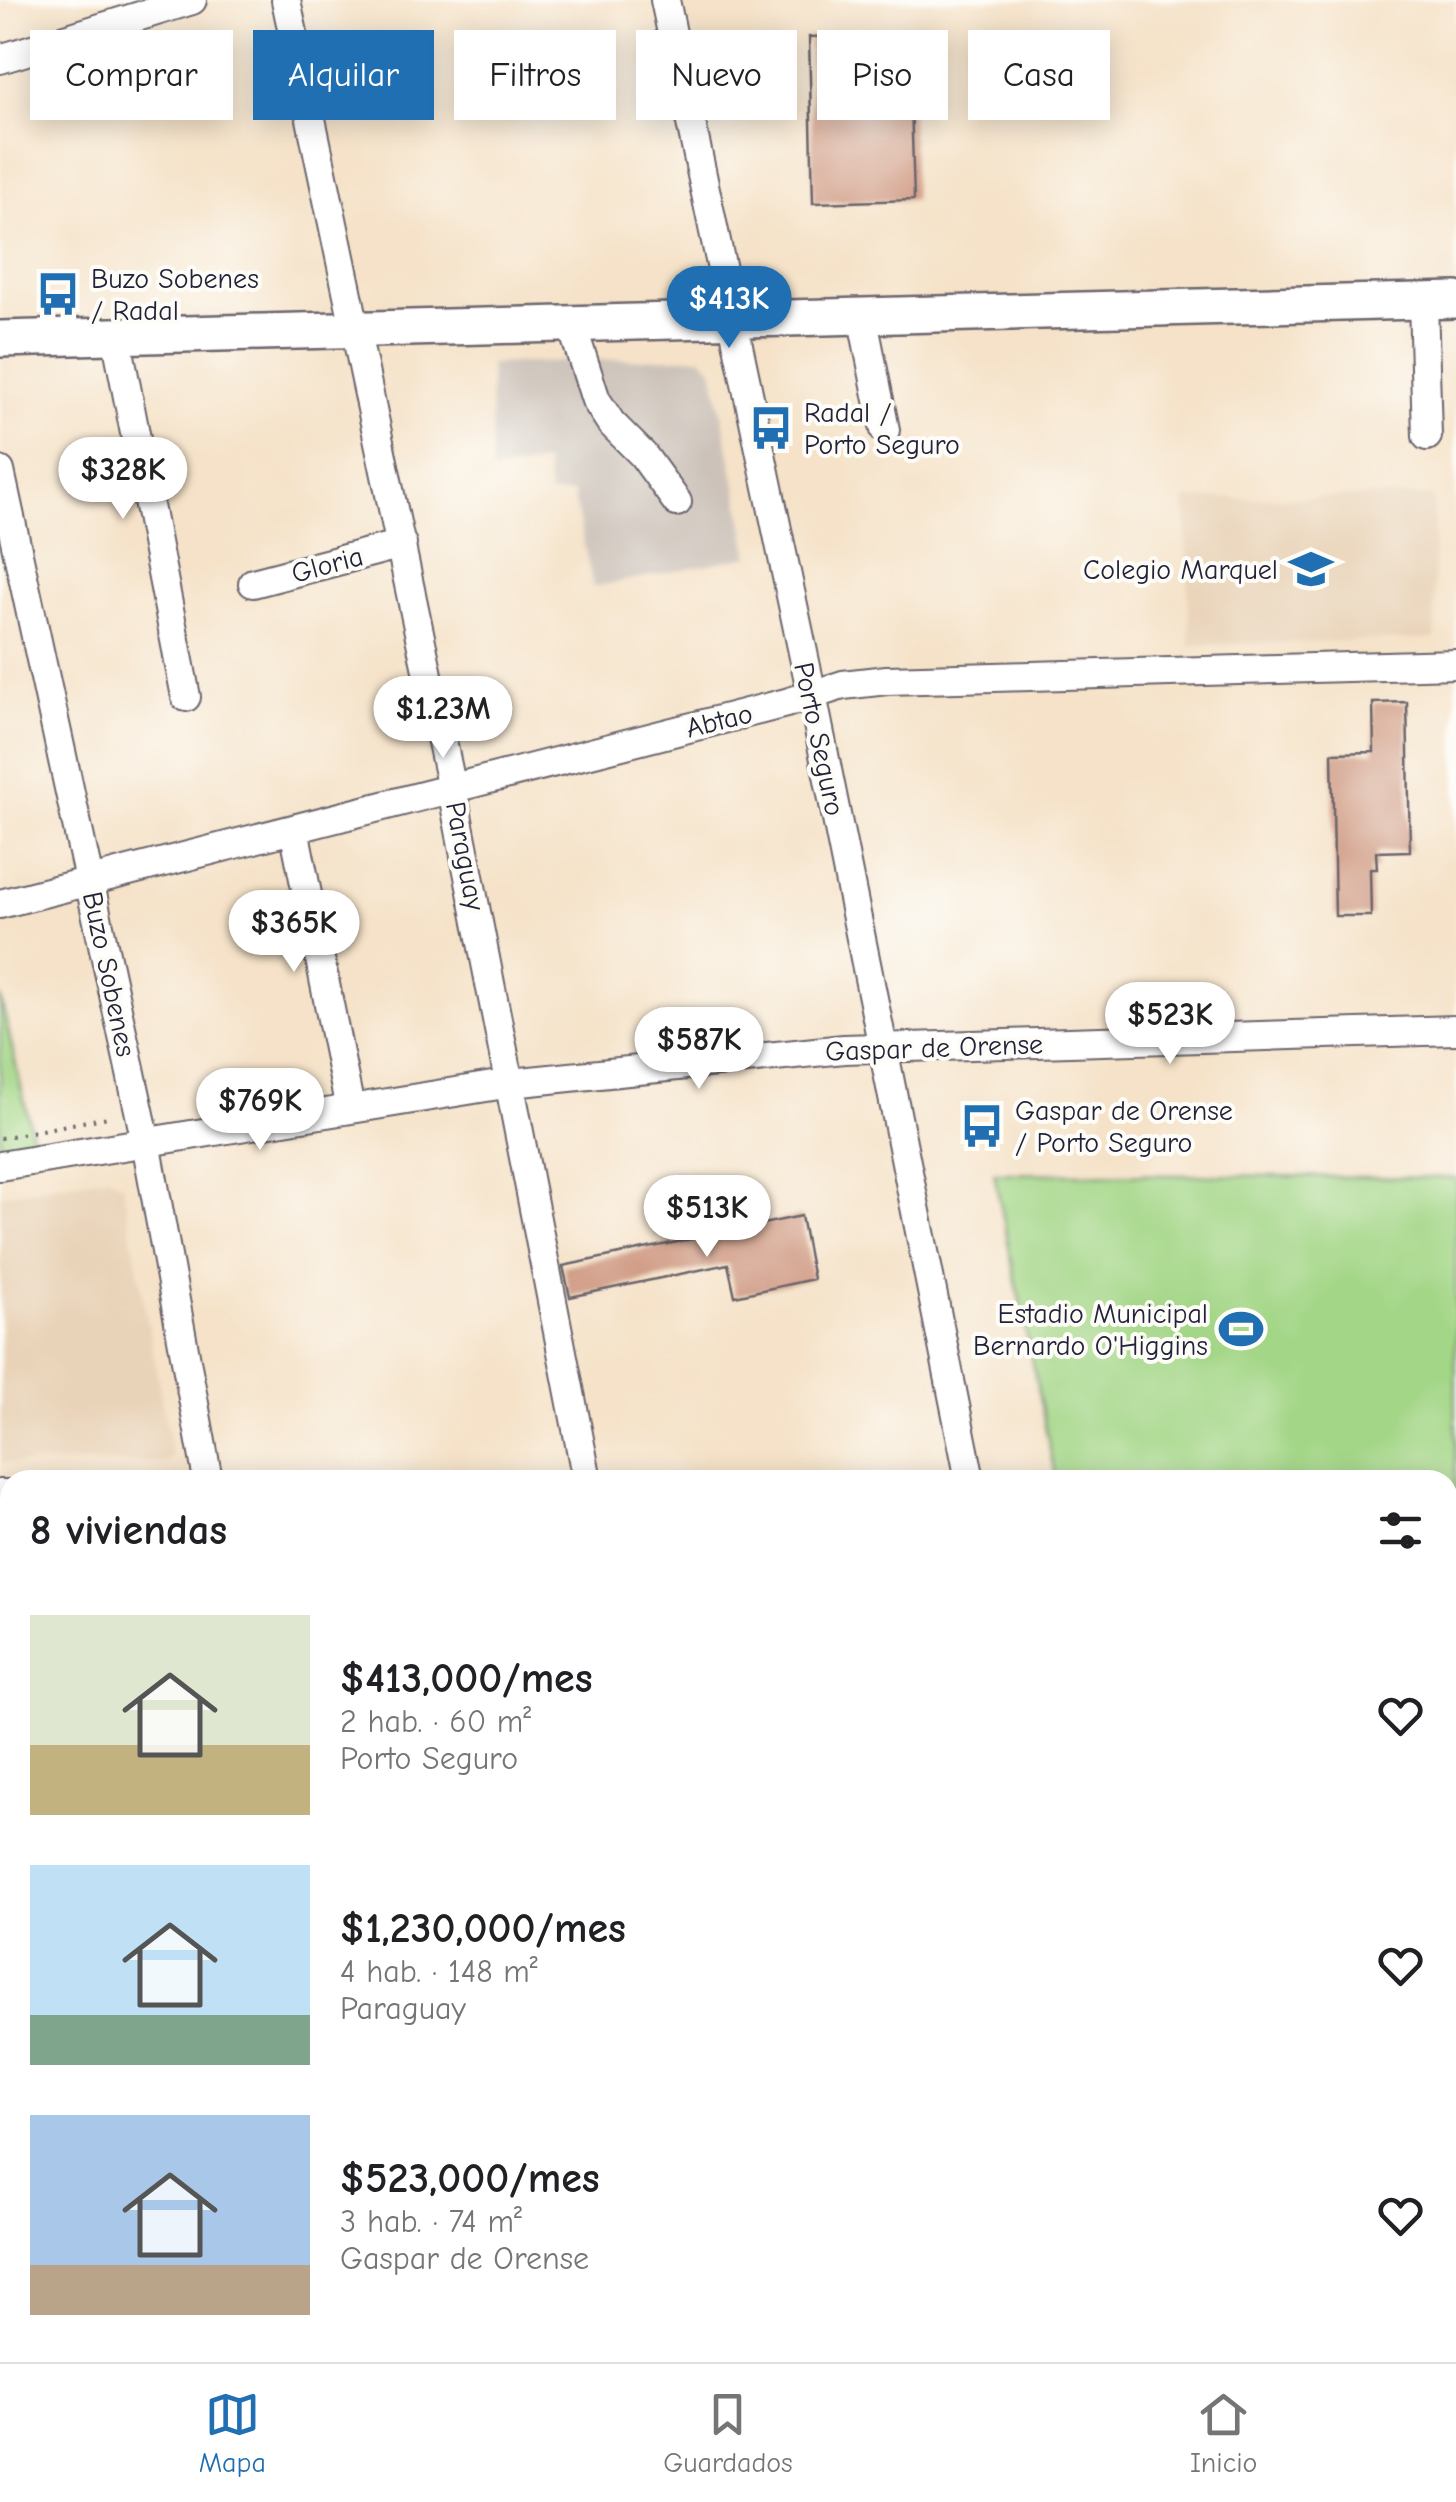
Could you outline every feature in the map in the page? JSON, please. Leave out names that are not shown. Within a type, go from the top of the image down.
[{"type":"main road","points":[[0,339],[1440,300]]},
{"type":"street","points":[[0,59],[192,0]]},
{"type":"street","name":"Paraguay","points":[[286,0],[452,789],[585,1470]]},
{"type":"street","name":"Porto Seguro","points":[[666,0],[812,695],[968,1470]]},
{"type":"street","points":[[1427,436],[1440,300]]},
{"type":"street","points":[[862,315],[886,430]]},
{"type":"street","points":[[571,322],[596,400],[611,424],[643,455],[676,502]]},
{"type":"street","points":[[116,336],[186,697]]},
{"type":"street","name":"Buzo Sobenes","points":[[0,471],[146,1142],[206,1470]]},
{"type":"street","name":"Gloria","points":[[253,583],[402,544]]},
{"type":"street","name":"Abtao","points":[[0,904],[844,685],[886,680],[1456,664]]},
{"type":"street","points":[[294,829],[350,1109]]},
{"type":"street","name":"Gaspar de Orense","points":[[0,1166],[511,1083],[882,1047],[1456,1030]]},
{"type":"shaded area","points":[[701,357],[713,369],[750,556],[593,587],[573,493],[549,495],[545,462],[492,472],[490,364]]},
{"type":"shaded area","name":"Colegio Marquel","points":[[1433,496],[1435,639],[1190,645],[1185,499]]},
{"type":"shaded area","points":[[109,1176],[123,1186],[172,1457],[167,1462],[0,1463],[0,1195]]},
{"type":"green space","points":[[0,996],[34,1143],[0,1149]]},
{"type":"green space","name":"Estadio Municipal Bernardo O'Higgins","points":[[994,1173],[1456,1178],[1456,1470],[1054,1470]]},
{"type":"building","points":[[809,37],[817,37],[817,120],[912,120],[914,200],[813,203]]},
{"type":"building","points":[[1407,702],[1410,851],[1376,852],[1377,869],[1370,869],[1371,916],[1335,916],[1332,753],[1374,752],[1373,703]]},
{"type":"building","points":[[801,1216],[813,1279],[735,1296],[728,1264],[570,1297],[563,1266]]},
{"type":"place","name":"Buzo Sobenes / Radal","points":[[58,294]]},
{"type":"place","name":"Radal / Porto Seguro","points":[[771,428]]},
{"type":"place","name":"Colegio Marquel","points":[[1311,569]]},
{"type":"place","name":"Gaspar de Orense / Porto Seguro","points":[[982,1126]]},
{"type":"place","name":"Estadio Municipal Bernardo O'Higgins","points":[[1241,1329]]}]
